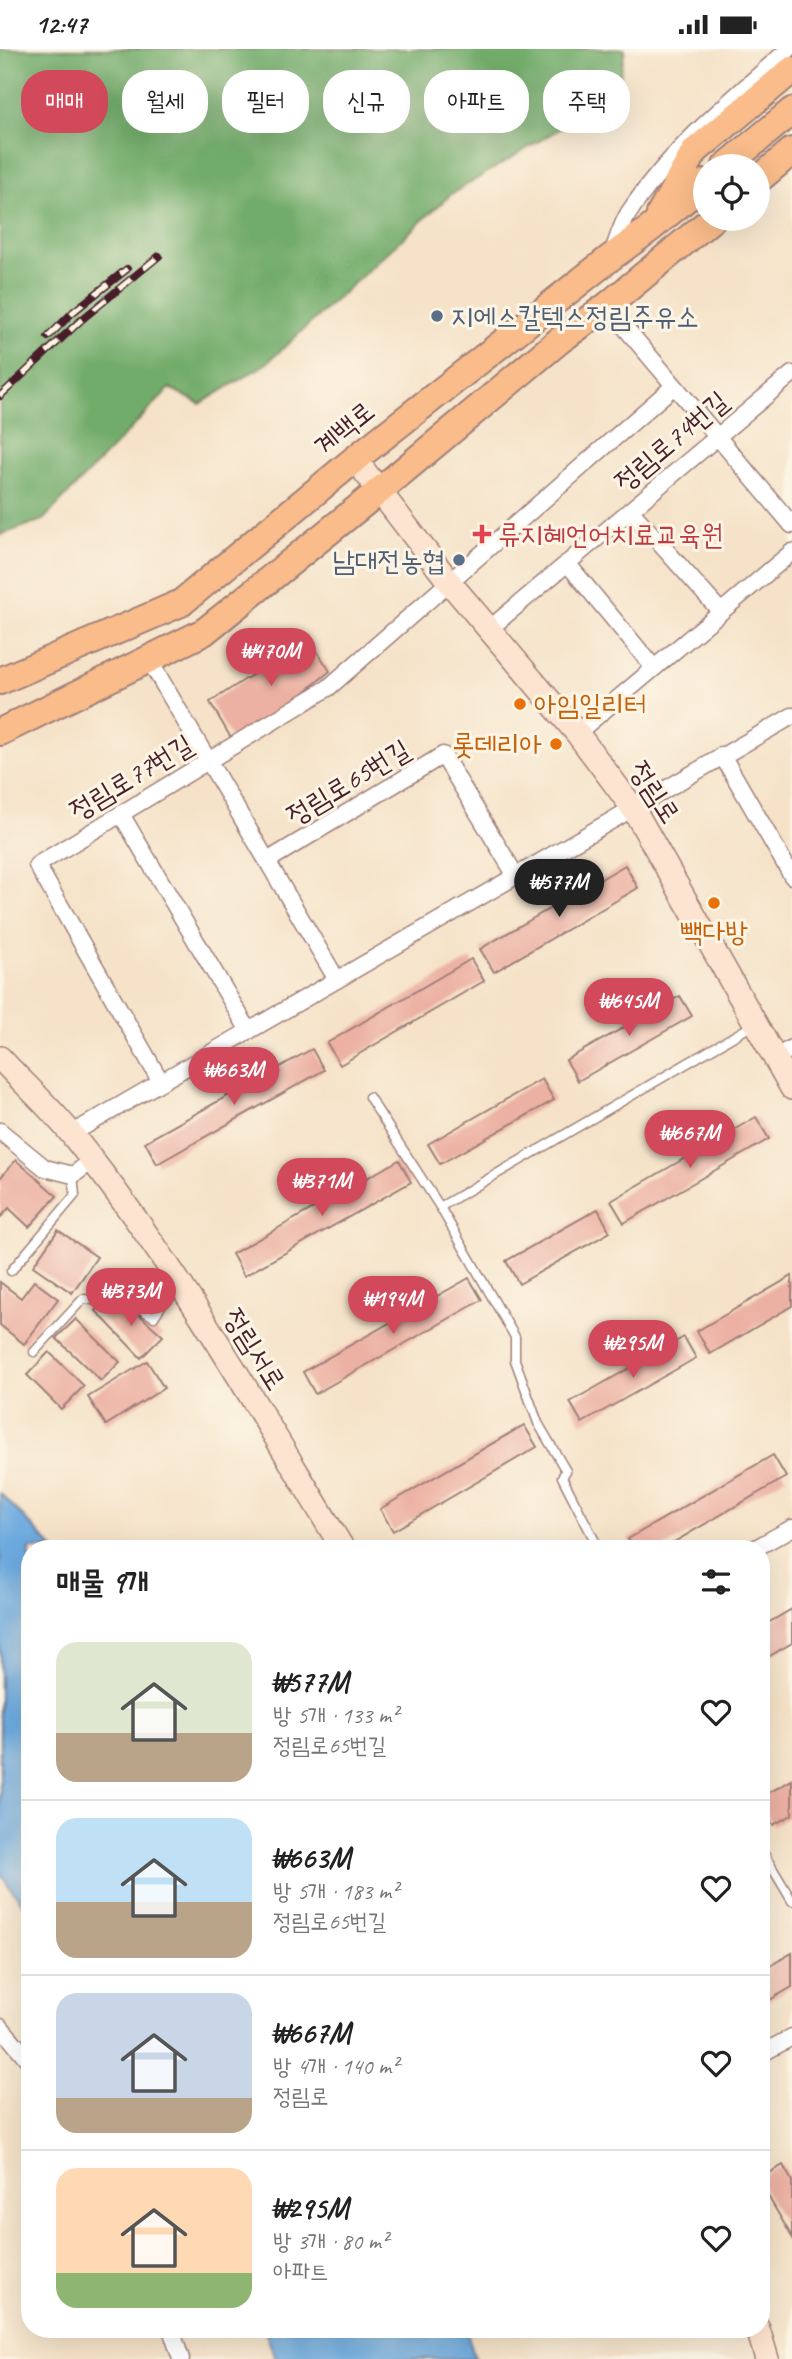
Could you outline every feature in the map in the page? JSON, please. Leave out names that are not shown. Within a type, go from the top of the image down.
[{"type":"main road","points":[[651,228],[695,151],[792,71]]},
{"type":"main road","points":[[740,154],[792,111]]},
{"type":"main road","points":[[770,170],[792,151]]},
{"type":"main road","name":"계백로","points":[[0,681],[181,603],[355,459],[693,193]]},
{"type":"main road","points":[[0,732],[204,632],[560,340],[607,306],[698,231]]},
{"type":"main road","name":"정림로","points":[[355,459],[450,583],[577,733],[633,808],[756,1024],[784,1053],[792,1088]]},
{"type":"main road","name":"정림서로","points":[[0,1058],[72,1134],[187,1295],[337,1540]]},
{"type":"main road","points":[[761,2338],[767,2359]]},
{"type":"street","points":[[610,258],[627,217],[654,180],[702,128],[789,49]]},
{"type":"street","points":[[607,306],[792,526]]},
{"type":"street","name":"정림로74번길","points":[[488,629],[792,373]]},
{"type":"street","points":[[450,583],[674,386]]},
{"type":"street","points":[[630,510],[721,612]]},
{"type":"street","points":[[577,733],[792,552]]},
{"type":"street","points":[[567,563],[654,668]]},
{"type":"street","name":"정림로77번길","points":[[161,1082],[37,865],[328,688],[450,583]]},
{"type":"street","points":[[148,658],[337,980]]},
{"type":"street","points":[[72,1134],[792,716]]},
{"type":"street","name":"정림로65번길","points":[[267,861],[443,755],[516,876]]},
{"type":"street","points":[[722,755],[792,876]]},
{"type":"street","points":[[121,814],[249,1031]]},
{"type":"street","points":[[0,1131],[45,1168],[73,1175],[92,1161]]},
{"type":"street","points":[[770,1540],[792,1528]]},
{"type":"street","points":[[0,2026],[21,2051]]},
{"type":"street","points":[[770,2049],[792,2037]]},
{"type":"street","points":[[174,2338],[181,2359]]},
{"type":"lane","points":[[440,1207],[756,1024]]},
{"type":"lane","points":[[369,1097],[440,1207],[516,1336],[515,1360],[538,1423],[566,1471],[562,1478],[594,1540]]},
{"type":"lane","points":[[11,1271],[75,1195],[73,1175]]},
{"type":"lane","points":[[34,1352],[83,1299],[132,1304],[155,1317],[163,1303]]},
{"type":"lane","points":[[770,1864],[792,1901]]},
{"type":"green space","points":[[0,49],[625,49],[621,70],[543,70],[543,133],[553,133],[450,195],[267,363],[200,404],[170,388],[43,520],[0,535]]},
{"type":"water","points":[[0,1493],[45,1540],[21,1540],[21,1901],[0,1874]]},
{"type":"water","points":[[268,2338],[469,2338],[475,2359],[276,2359]]},
{"type":"building","points":[[306,635],[330,671],[283,710],[231,738],[210,702]]},
{"type":"building","points":[[625,865],[638,888],[494,972],[480,949]]},
{"type":"building","points":[[471,959],[484,981],[340,1065],[327,1043]]},
{"type":"building","points":[[680,996],[692,1016],[578,1081],[566,1060]]},
{"type":"building","points":[[312,1049],[324,1070],[157,1164],[145,1142]]},
{"type":"building","points":[[542,1079],[554,1100],[440,1164],[428,1144]]},
{"type":"building","points":[[756,1117],[769,1139],[624,1223],[611,1201]]},
{"type":"building","points":[[16,1160],[57,1196],[29,1227],[9,1208],[0,1218],[0,1178]]},
{"type":"building","points":[[399,1160],[411,1182],[244,1276],[232,1254]]},
{"type":"building","points":[[598,1209],[610,1232],[519,1284],[506,1261]]},
{"type":"building","points":[[58,1230],[97,1257],[72,1293],[33,1266]]},
{"type":"building","points":[[792,1276],[792,1306],[710,1354],[697,1331]]},
{"type":"building","points":[[469,1278],[482,1300],[315,1394],[303,1372]]},
{"type":"building","points":[[34,1281],[58,1299],[24,1344],[0,1325],[0,1282],[21,1298]]},
{"type":"building","points":[[102,1304],[133,1309],[163,1336],[141,1358],[96,1311]]},
{"type":"building","points":[[76,1319],[120,1362],[101,1381],[56,1338]]},
{"type":"building","points":[[684,1337],[696,1358],[582,1423],[570,1402]]},
{"type":"building","points":[[49,1352],[84,1386],[61,1409],[27,1375]]},
{"type":"building","points":[[147,1361],[164,1388],[106,1425],[88,1397]]},
{"type":"building","points":[[524,1425],[537,1447],[393,1531],[380,1509]]},
{"type":"building","points":[[773,1455],[786,1477],[678,1540],[628,1539]]},
{"type":"building","points":[[792,1609],[792,1643],[770,1656],[770,1622]]},
{"type":"building","points":[[792,1780],[792,1815],[773,1825],[770,1820],[770,1792]]},
{"type":"building","points":[[792,1953],[792,1987],[770,2000],[770,1966]]},
{"type":"building","points":[[783,2165],[792,2181],[792,2237],[770,2199],[770,2172]]},
{"type":"railway","points":[[0,396],[80,321],[159,256]]},
{"type":"railway","points":[[48,337],[73,312],[127,269]]},
{"type":"place","name":"지에스칼텍스정림주유소","points":[[437,316]]},
{"type":"place","name":"류지혜언어치료교육원","points":[[482,534]]},
{"type":"place","name":"남대전농협","points":[[459,560]]},
{"type":"place","name":"아임일리터","points":[[520,704]]},
{"type":"place","name":"롯데리아","points":[[556,744]]},
{"type":"place","name":"빽다방","points":[[714,903]]}]
